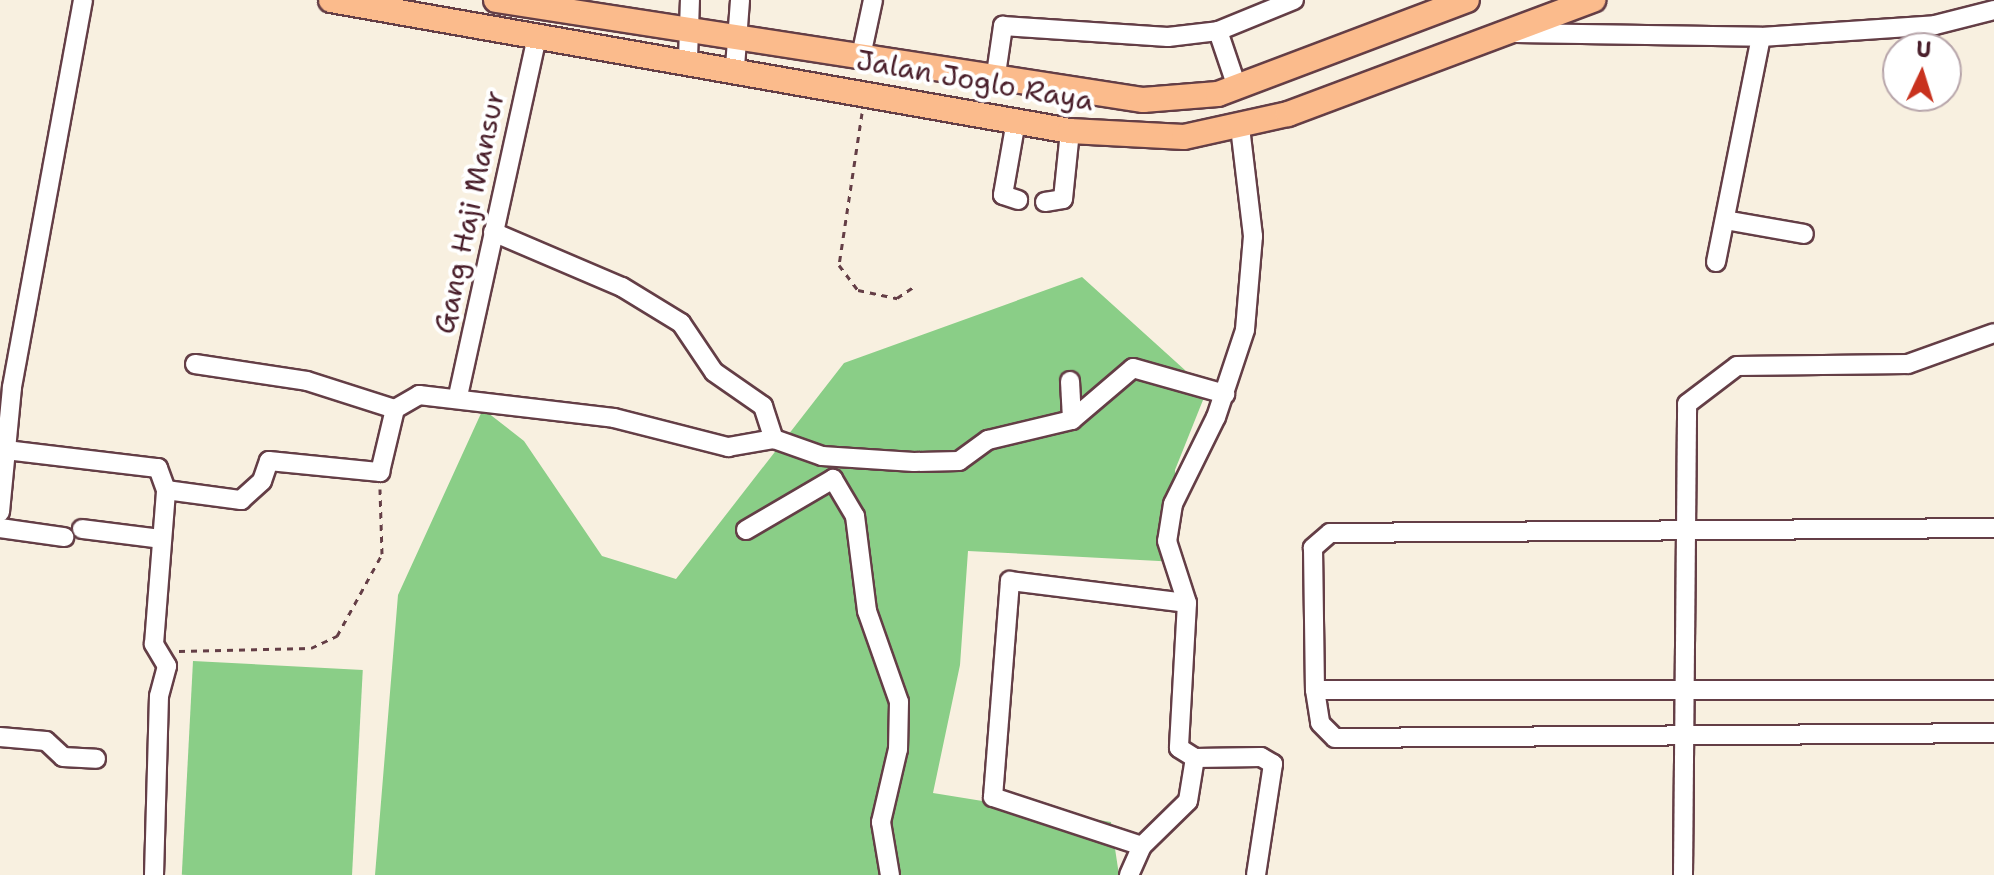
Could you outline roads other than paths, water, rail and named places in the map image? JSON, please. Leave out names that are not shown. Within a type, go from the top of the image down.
[{"type":"main road","name":"Jalan Joglo Raya","points":[[331,0],[536,40],[735,67],[1070,131],[1184,137],[1288,114],[1513,33],[1593,0]]},
{"type":"main road","name":"Jalan Joglo Raya","points":[[496,0],[568,6],[995,81],[1143,100],[1237,87],[1467,0]]},
{"type":"main road","points":[[1272,74],[1288,114]]},
{"type":"street","points":[[0,512],[6,450],[6,386],[83,0]]},
{"type":"street","points":[[688,59],[690,0]]},
{"type":"street","points":[[735,67],[740,0]]},
{"type":"street","points":[[861,56],[873,0]]},
{"type":"street","points":[[995,81],[1003,26],[1168,37],[1218,31],[1294,0]]},
{"type":"street","points":[[1513,33],[1761,37],[1935,25],[1994,10]]},
{"type":"street","points":[[1218,31],[1237,87]]},
{"type":"street","points":[[1716,262],[1761,37]]},
{"type":"street","name":"Gang Haji Mansur","points":[[458,396],[536,40]]},
{"type":"street","points":[[1016,121],[1003,195],[1018,200]]},
{"type":"street","points":[[1240,127],[1252,266],[1242,344],[1225,394],[1167,524],[1187,603],[1179,748],[1195,758],[1261,757],[1273,764],[1256,875]]},
{"type":"street","points":[[1045,202],[1063,199],[1070,131]]},
{"type":"street","points":[[1725,220],[1804,234]]},
{"type":"street","points":[[493,232],[673,316],[714,372],[763,406],[774,439]]},
{"type":"street","points":[[1683,875],[1683,527],[1687,404],[1719,373],[1737,366],[1908,364],[1994,333]]},
{"type":"street","points":[[195,364],[307,381],[395,409]]},
{"type":"street","points":[[166,490],[246,499],[274,460],[380,472],[395,409],[419,395],[458,396],[614,418],[728,447],[774,439],[822,456],[959,461],[988,440],[1072,420],[1133,368],[1225,394]]},
{"type":"street","points":[[1070,381],[1072,420]]},
{"type":"street","points":[[6,450],[158,468],[166,490],[154,644],[167,666],[159,696],[154,875]]},
{"type":"street","points":[[822,456],[855,516],[867,611],[899,702],[898,749],[881,822],[890,875]]},
{"type":"street","points":[[746,530],[833,479]]},
{"type":"street","points":[[1994,528],[1683,527],[1319,536],[1315,690],[1320,723],[1335,738],[1684,732],[1994,733]]},
{"type":"street","points":[[0,528],[64,537]]},
{"type":"street","points":[[82,529],[161,539]]},
{"type":"street","points":[[1142,846],[993,797],[1010,581],[1187,603]]},
{"type":"street","points":[[1315,690],[1683,686],[1994,690]]},
{"type":"street","points":[[0,737],[46,741],[63,757],[96,759]]},
{"type":"street","points":[[1129,875],[1142,846],[1188,801],[1195,758]]}]
